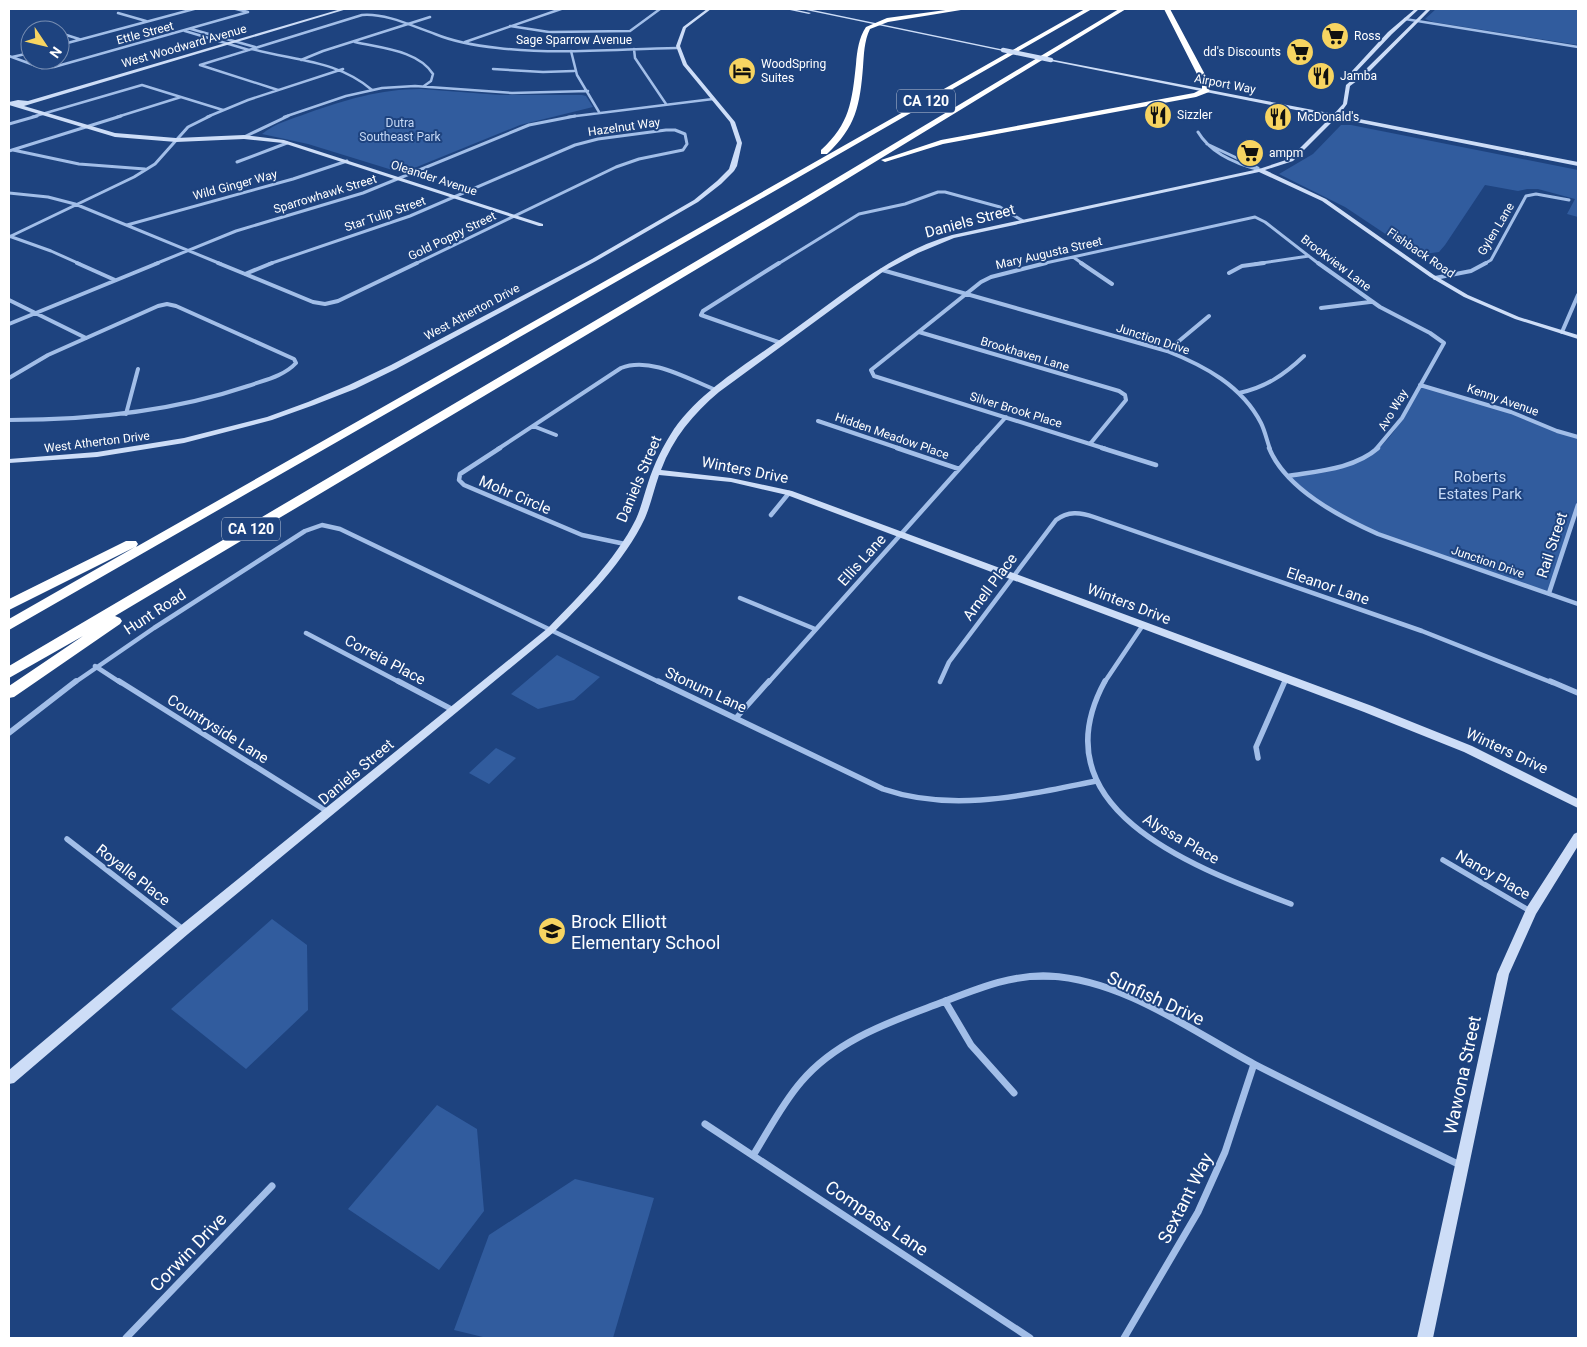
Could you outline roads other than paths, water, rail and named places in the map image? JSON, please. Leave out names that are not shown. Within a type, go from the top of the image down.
[{"type":"highway","points":[[763,195],[819,155],[842,135],[850,122],[855,105],[865,31],[872,24],[887,20],[964,9]]},
{"type":"highway","name":"CA 120","points":[[9,625],[1090,9]]},
{"type":"highway","name":"CA 120","points":[[9,673],[1123,9]]},
{"type":"highway","points":[[802,202],[866,169],[922,147],[969,136],[1196,95],[1206,90],[1206,84],[1167,9]]},
{"type":"highway","points":[[9,693],[146,601],[494,384]]},
{"type":"highway","points":[[9,605],[175,522],[237,495]]},
{"type":"street","points":[[70,41],[194,9]]},
{"type":"street","name":"Ettle Street","points":[[10,57],[46,68],[248,12],[236,9]]},
{"type":"street","name":"West Woodward Avenue","points":[[233,41],[337,9]]},
{"type":"street","name":"West Woodward Avenue","points":[[16,103],[345,9]]},
{"type":"street","points":[[464,42],[561,9]]},
{"type":"street","points":[[510,26],[548,32],[634,30],[660,9]]},
{"type":"street","points":[[677,48],[681,32],[688,23],[709,9]]},
{"type":"street","name":"Airport Way","points":[[788,9],[1578,164]]},
{"type":"street","name":"Airport Way","points":[[804,9],[872,24]]},
{"type":"street","name":"Daniels Street","points":[[1355,79],[1354,72],[1417,9]]},
{"type":"street","name":"Daniels Street","points":[[9,1078],[184,930],[551,630],[598,581],[625,544],[639,520],[666,445],[695,408],[716,390],[882,270],[903,256],[934,243],[1023,221],[1260,170],[1291,160],[1345,104],[1348,85],[1367,71],[1429,9]]},
{"type":"street","points":[[118,13],[147,21]]},
{"type":"street","name":"Sage Sparrow Avenue","points":[[278,90],[200,67],[202,64],[366,15],[374,15],[408,24],[464,42],[515,49],[572,51],[677,48]]},
{"type":"street","points":[[301,60],[353,41],[430,17]]},
{"type":"street","points":[[1405,19],[1578,47]]},
{"type":"street","points":[[191,29],[257,48]]},
{"type":"street","points":[[185,31],[250,50],[343,69],[358,77],[372,90]]},
{"type":"street","points":[[195,34],[203,32]]},
{"type":"street","points":[[70,36],[79,39]]},
{"type":"street","points":[[353,41],[416,58],[426,63],[433,74],[430,81],[424,87]]},
{"type":"street","name":"West Atherton Drive","points":[[9,461],[56,460],[121,452],[209,435],[311,404],[370,379],[491,314],[592,263],[708,192],[734,166],[738,156],[740,139],[734,122],[713,99],[679,54],[677,48]]},
{"type":"street","points":[[634,49],[635,58],[666,104]]},
{"type":"street","points":[[572,51],[571,63],[574,71],[588,91],[599,112]]},
{"type":"street","points":[[9,236],[75,204],[119,186],[155,164],[188,127],[223,110],[343,69]]},
{"type":"street","points":[[493,69],[543,72],[574,71]]},
{"type":"street","points":[[9,124],[142,85],[223,110]]},
{"type":"street","points":[[244,137],[276,120],[340,98],[394,87],[424,87],[481,92],[540,93],[588,91]]},
{"type":"street","points":[[9,151],[182,96]]},
{"type":"street","name":"Sparrowhawk Street","points":[[9,324],[245,228],[336,202],[529,125],[599,112],[713,99]]},
{"type":"street","points":[[16,103],[37,112],[45,113]]},
{"type":"street","points":[[16,103],[46,110],[45,113]]},
{"type":"street","name":"Oleander Avenue","points":[[45,113],[114,135],[176,140],[244,137],[287,143],[541,225]]},
{"type":"street","name":"Hazelnut Way","points":[[556,152],[598,139],[666,130],[675,130],[685,134],[687,144],[683,150],[627,163],[603,173]]},
{"type":"street","name":"Fishback Road","points":[[1198,132],[1206,144],[1216,152],[1324,200],[1436,278],[1484,304],[1578,337]]},
{"type":"street","points":[[237,162],[287,143]]},
{"type":"street","points":[[13,150],[70,163],[145,169]]},
{"type":"street","name":"Star Tulip Street","points":[[244,274],[294,254],[410,216],[556,152]]},
{"type":"street","name":"Wild Ginger Way","points":[[127,225],[164,213],[303,176],[347,161]]},
{"type":"street","name":"Gold Poppy Street","points":[[9,193],[48,197],[75,204],[320,304],[334,302],[603,173]]},
{"type":"street","points":[[781,343],[701,315],[703,311],[840,224],[859,214],[876,209],[905,204],[938,192],[944,192],[1000,207],[1023,221]]},
{"type":"street","name":"Gylen Lane","points":[[1436,278],[1471,272],[1491,260],[1526,196],[1536,194],[1569,200]]},
{"type":"street","name":"Brookview Lane","points":[[1204,227],[1255,217],[1266,222],[1371,302],[1443,340],[1444,343],[1440,350]]},
{"type":"street","name":"Mary Augusta Street","points":[[871,374],[871,370],[877,365],[965,294],[991,277],[1027,267],[1204,227]]},
{"type":"street","points":[[9,236],[51,251],[115,280]]},
{"type":"street","points":[[1229,273],[1242,266],[1309,256]]},
{"type":"street","points":[[1073,257],[1112,284]]},
{"type":"street","name":"Junction Drive","points":[[882,270],[1167,351],[1214,373],[1239,393],[1250,405],[1261,424],[1275,460],[1288,476],[1320,504],[1349,521],[1416,549],[1578,604]]},
{"type":"street","points":[[1562,332],[1578,294]]},
{"type":"street","points":[[9,300],[86,338]]},
{"type":"street","points":[[1321,308],[1371,302]]},
{"type":"street","points":[[9,378],[48,355],[158,306],[176,304],[187,312],[294,359],[296,363],[286,371],[238,390],[200,400],[126,414],[85,418],[9,420]]},
{"type":"street","points":[[1571,309],[1578,311]]},
{"type":"street","points":[[1167,351],[1196,329],[1209,316]]},
{"type":"street","name":"Brookhaven Lane","points":[[919,332],[1125,394],[1126,400],[1090,444]]},
{"type":"street","name":"Avo Way","points":[[1288,476],[1339,467],[1373,452],[1384,443],[1440,350]]},
{"type":"street","points":[[1239,393],[1264,387],[1274,382],[1304,356]]},
{"type":"street","name":"Mohr Circle","points":[[625,544],[582,535],[464,485],[459,480],[460,474],[621,368],[631,364],[649,364],[716,390]]},
{"type":"street","points":[[126,414],[138,369]]},
{"type":"street","name":"Silver Brook Place","points":[[871,374],[1156,465]]},
{"type":"street","name":"Kenny Avenue","points":[[1420,385],[1511,412],[1557,431],[1578,437]]},
{"type":"street","name":"Ellis Lane","points":[[736,718],[1006,417]]},
{"type":"street","name":"Hidden Meadow Place","points":[[818,421],[959,469]]},
{"type":"street","points":[[533,426],[556,435]]},
{"type":"street","name":"Winters Drive","points":[[656,472],[731,480],[789,493],[1286,678],[1468,749],[1578,804]]},
{"type":"street","points":[[771,515],[789,493]]},
{"type":"street","name":"Rail Street","points":[[1549,593],[1578,505]]},
{"type":"street","name":"Arnell Place","points":[[940,682],[949,662],[1013,576],[1056,520],[1067,513]]},
{"type":"street","name":"Eleanor Lane","points":[[1067,513],[1082,513],[1422,631],[1578,693]]},
{"type":"street","name":"Stonum Lane","points":[[322,525],[340,529],[883,789],[910,798],[936,801],[976,800],[1019,795],[1096,781]]},
{"type":"street","name":"Hunt Road","points":[[9,733],[53,696],[95,666],[305,531],[322,525]]},
{"type":"street","points":[[740,598],[815,629]]},
{"type":"street","name":"Alyssa Place","points":[[1142,625],[1102,688],[1089,716],[1086,739],[1090,764],[1096,781],[1113,807],[1131,825],[1156,843],[1219,876],[1290,904]]},
{"type":"street","name":"Correia Place","points":[[306,632],[453,710]]},
{"type":"street","name":"Countryside Lane","points":[[95,666],[328,813]]},
{"type":"street","points":[[1258,758],[1256,747],[1286,678]]},
{"type":"street","name":"Wawona Street","points":[[1425,1338],[1503,974],[1531,911],[1578,837]]},
{"type":"street","name":"Royalle Place","points":[[67,839],[184,930]]},
{"type":"street","name":"Nancy Place","points":[[1443,860],[1531,911]]},
{"type":"street","name":"Sunfish Drive","points":[[754,1154],[792,1093],[809,1073],[831,1055],[881,1025],[987,984],[1028,977],[1062,977],[1112,990],[1150,1008],[1254,1064],[1462,1166]]},
{"type":"street","points":[[945,1001],[971,1045],[1014,1093]]},
{"type":"street","name":"Sextant Way","points":[[1124,1338],[1198,1212],[1225,1152],[1254,1064]]},
{"type":"street","name":"Compass Lane","points":[[706,1124],[1030,1338]]},
{"type":"street","name":"Corwin Drive","points":[[126,1338],[272,1186]]},
{"type":"place","name":"Ross","points":[[1335,36]]},
{"type":"place","name":"dd's Discounts","points":[[1300,52]]},
{"type":"place","name":"WoodSpring Suites","points":[[742,71]]},
{"type":"place","name":"Jamba","points":[[1321,76]]},
{"type":"place","name":"Sizzler","points":[[1158,115]]},
{"type":"place","name":"McDonald's","points":[[1278,117]]},
{"type":"place","name":"ampm","points":[[1250,153]]},
{"type":"place","name":"Brock Elliott Elementary School","points":[[552,931]]},
{"type":"park label","name":"Dutra Southeast Park","points":[[400,130]]},
{"type":"park label","name":"Roberts Estates Park","points":[[1480,486]]}]
